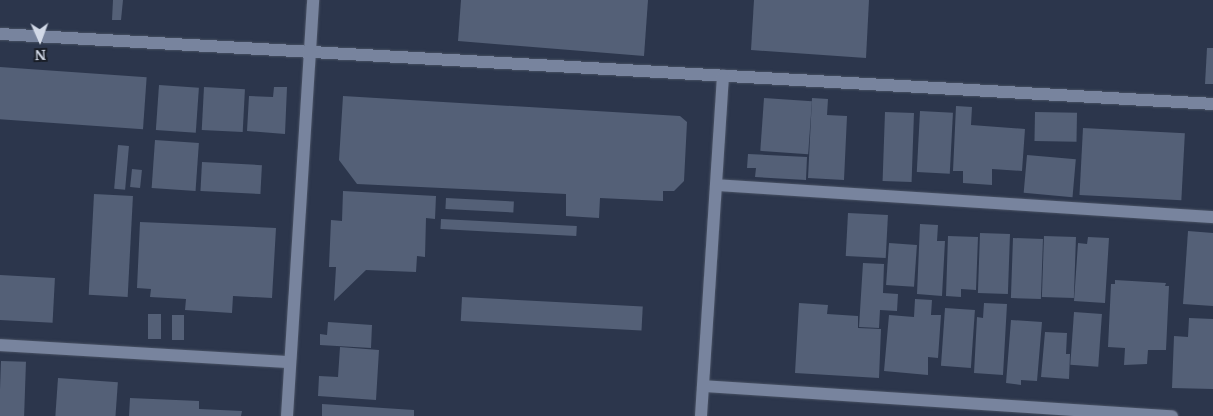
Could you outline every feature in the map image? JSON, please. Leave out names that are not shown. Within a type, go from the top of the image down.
[{"type":"street","points":[[287,416],[313,0]]},
{"type":"street","points":[[0,34],[1213,104]]},
{"type":"street","points":[[701,416],[723,76]]},
{"type":"street","points":[[716,185],[1213,217]]},
{"type":"street","points":[[0,345],[290,362]]},
{"type":"street","points":[[703,386],[1068,413],[1172,416]]},
{"type":"building","points":[[113,0],[123,0],[121,20],[112,20]]},
{"type":"building","points":[[461,0],[648,0],[644,56],[458,41]]},
{"type":"building","points":[[754,0],[869,0],[866,58],[751,50]]},
{"type":"building","points":[[1207,48],[1213,48],[1213,84],[1205,84]]},
{"type":"building","points":[[0,67],[147,77],[143,129],[0,119]]},
{"type":"building","points":[[159,85],[199,88],[196,133],[156,130]]},
{"type":"building","points":[[204,87],[245,89],[243,132],[202,130]]},
{"type":"building","points":[[274,87],[287,87],[285,134],[247,131],[249,96],[273,97]]},
{"type":"building","points":[[343,96],[680,116],[687,122],[684,181],[674,191],[663,191],[663,201],[600,198],[599,218],[566,216],[566,194],[357,184],[339,160]]},
{"type":"building","points":[[764,98],[812,101],[808,154],[760,151]]},
{"type":"building","points":[[812,98],[828,99],[827,115],[847,116],[844,180],[808,178]]},
{"type":"building","points":[[956,106],[972,107],[971,125],[1025,129],[1022,171],[992,169],[992,185],[963,183],[963,171],[953,171]]},
{"type":"building","points":[[920,111],[953,113],[950,174],[917,172]]},
{"type":"building","points":[[885,112],[914,113],[912,182],[883,181]]},
{"type":"building","points":[[1035,112],[1077,113],[1076,142],[1034,141]]},
{"type":"building","points":[[1083,128],[1185,133],[1181,200],[1079,195]]},
{"type":"building","points":[[155,140],[199,143],[196,191],[152,188]]},
{"type":"building","points":[[118,145],[129,146],[125,190],[114,189]]},
{"type":"building","points":[[748,154],[807,157],[806,180],[755,177],[756,168],[747,168]]},
{"type":"building","points":[[1027,155],[1076,159],[1073,197],[1024,193]]},
{"type":"building","points":[[202,162],[262,165],[260,194],[200,191]]},
{"type":"building","points":[[132,169],[142,170],[140,188],[130,187]]},
{"type":"building","points":[[343,191],[436,196],[435,219],[426,218],[425,257],[417,256],[416,272],[366,270],[334,301],[336,267],[329,267],[331,220],[342,221]]},
{"type":"building","points":[[94,194],[133,196],[128,297],[89,295]]},
{"type":"building","points":[[446,198],[514,202],[513,213],[445,209]]},
{"type":"building","points":[[848,213],[888,215],[886,258],[846,256]]},
{"type":"building","points":[[441,219],[577,226],[576,236],[440,229]]},
{"type":"building","points":[[140,222],[276,228],[272,298],[233,296],[232,313],[185,310],[186,299],[150,297],[151,289],[137,288]]},
{"type":"building","points":[[920,224],[938,225],[937,241],[945,241],[942,296],[917,294]]},
{"type":"building","points":[[1188,231],[1213,233],[1213,306],[1183,304]]},
{"type":"building","points":[[980,233],[1010,234],[1008,294],[978,293]]},
{"type":"building","points":[[948,236],[978,237],[976,290],[961,289],[961,297],[946,296]]},
{"type":"building","points":[[1044,236],[1076,237],[1074,298],[1042,297]]},
{"type":"building","points":[[1088,237],[1109,238],[1105,303],[1074,301],[1078,243],[1087,244]]},
{"type":"building","points":[[1013,238],[1043,239],[1041,299],[1011,298]]},
{"type":"building","points":[[889,243],[917,245],[914,287],[886,285]]},
{"type":"building","points":[[863,263],[884,264],[883,293],[898,294],[897,311],[880,310],[879,328],[859,327]]},
{"type":"building","points":[[0,275],[55,278],[53,323],[0,320]]},
{"type":"building","points":[[1115,280],[1166,283],[1165,286],[1169,286],[1166,350],[1148,350],[1147,364],[1124,365],[1125,348],[1108,347],[1111,284],[1115,284]]},
{"type":"building","points":[[462,297],[643,306],[641,330],[461,321]]},
{"type":"building","points":[[915,299],[932,300],[931,315],[941,315],[938,358],[928,357],[928,375],[884,371],[889,315],[914,317]]},
{"type":"building","points":[[799,303],[828,305],[827,314],[858,316],[858,328],[881,329],[879,378],[795,373]]},
{"type":"building","points":[[984,303],[1007,304],[1003,375],[974,373],[977,317],[983,318]]},
{"type":"building","points":[[945,308],[975,310],[971,368],[941,366]]},
{"type":"building","points":[[1074,312],[1102,314],[1098,367],[1070,365]]},
{"type":"building","points":[[148,314],[161,314],[161,339],[148,339]]},
{"type":"building","points":[[172,315],[184,315],[184,340],[172,340]]},
{"type":"building","points":[[1189,318],[1213,319],[1213,389],[1172,388],[1174,336],[1188,337]]},
{"type":"building","points":[[1011,320],[1042,322],[1037,381],[1021,380],[1021,385],[1006,383]]},
{"type":"building","points":[[328,322],[372,325],[371,348],[320,345],[320,334],[327,335]]},
{"type":"building","points":[[1045,332],[1067,333],[1066,354],[1070,354],[1069,379],[1041,377]]},
{"type":"building","points":[[340,347],[379,350],[376,400],[318,396],[319,376],[338,377]]},
{"type":"building","points":[[1,361],[26,362],[24,416],[0,416]]},
{"type":"building","points":[[58,378],[118,382],[115,416],[55,416]]},
{"type":"building","points":[[130,398],[199,401],[199,409],[242,411],[241,416],[129,416]]},
{"type":"building","points":[[322,404],[414,410],[414,416],[322,416]]}]
